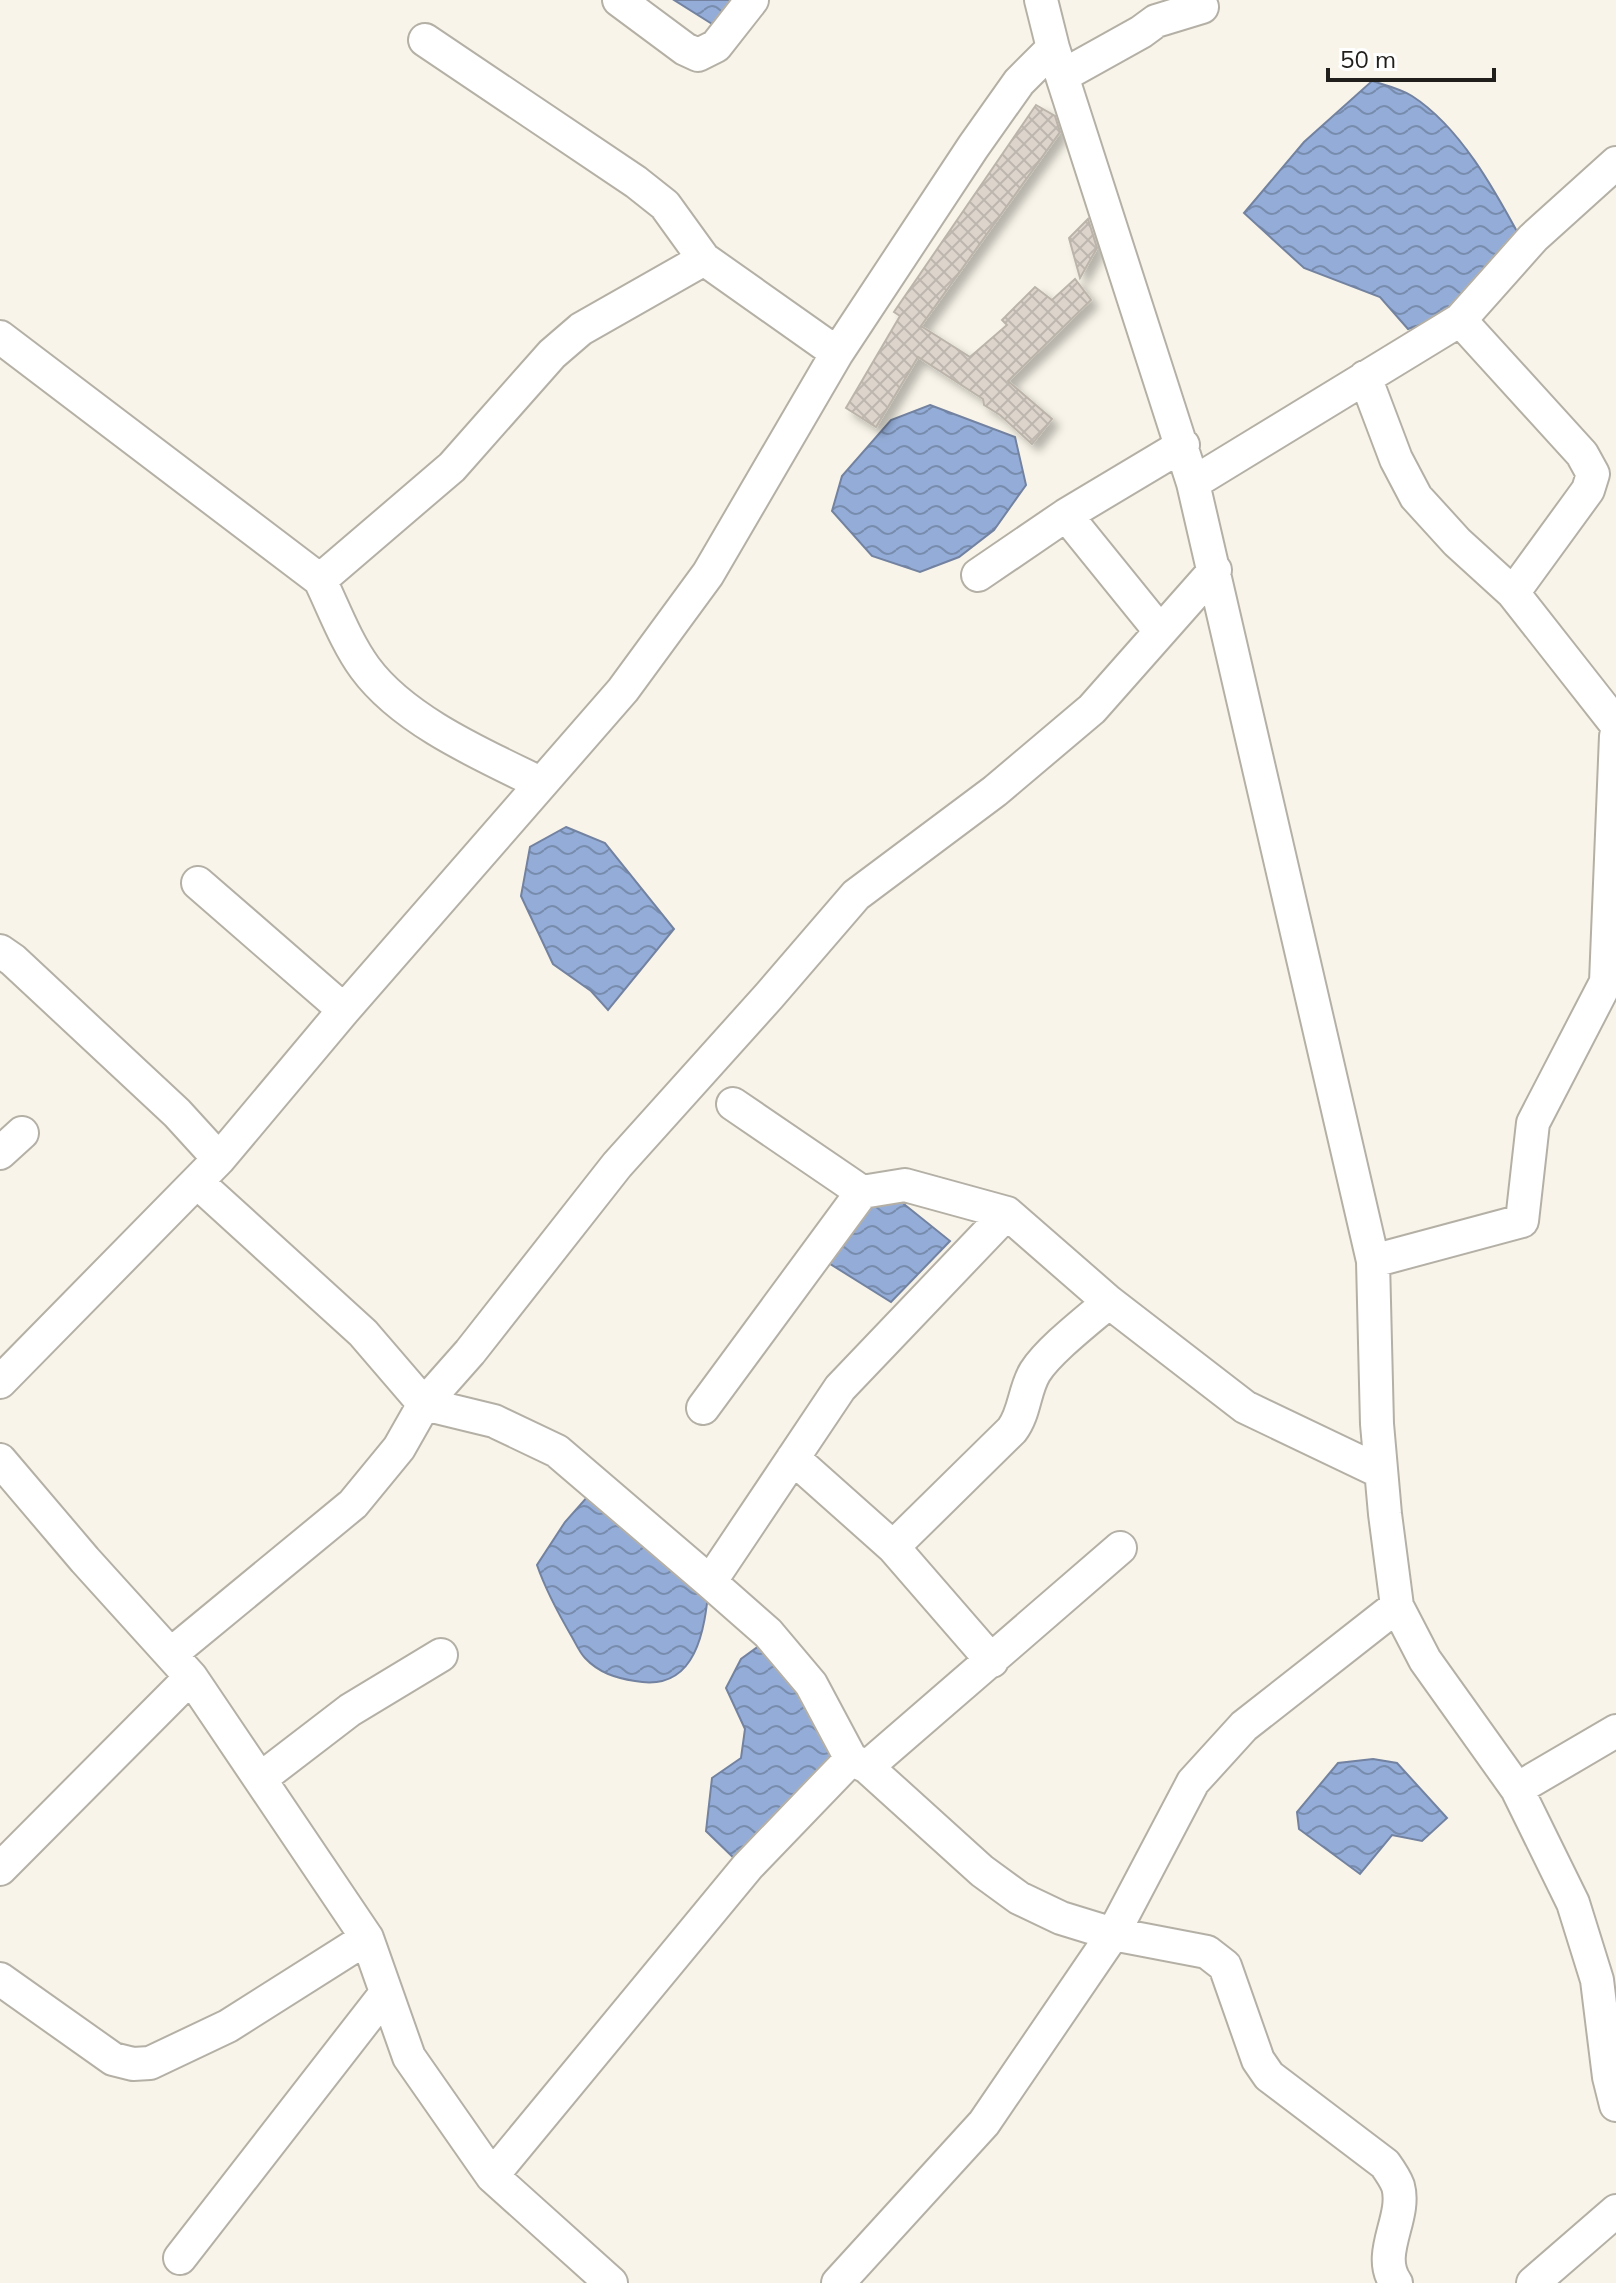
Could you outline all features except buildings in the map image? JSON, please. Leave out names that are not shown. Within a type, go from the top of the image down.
[{"type":"street","points":[[619,0],[685,49],[698,55],[716,46],[752,0]]},
{"type":"street","points":[[1041,0],[1058,62],[1183,445],[1215,570],[1373,1261],[1377,1424],[1397,1606],[1425,1660],[1517,1789],[1573,1903],[1597,1980],[1609,2077],[1616,2105]]},
{"type":"street","points":[[0,1382],[219,1159],[344,1010],[623,690],[708,574],[837,353],[1019,82],[1058,62],[1141,32],[1156,21],[1202,7]]},
{"type":"street","points":[[425,40],[636,182],[665,205],[704,259],[837,353]]},
{"type":"street","points":[[1193,483],[1460,320],[1511,260],[1616,163]]},
{"type":"street","points":[[320,580],[452,467],[552,354],[581,329],[704,259]]},
{"type":"street","points":[[1460,320],[1582,454],[1593,474],[1588,490],[1513,593]]},
{"type":"street","points":[[0,337],[320,580],[365,669],[388,692],[422,720],[540,783]]},
{"type":"street","points":[[1365,377],[1396,459],[1416,497],[1457,542],[1513,593],[1616,724]]},
{"type":"street","points":[[978,575],[1066,515],[1183,445]]},
{"type":"street","points":[[1066,515],[1160,631]]},
{"type":"street","points":[[0,1869],[181,1666],[353,1504],[399,1448],[424,1404],[470,1352],[617,1165],[856,895],[995,791],[1092,709],[1215,570]]},
{"type":"street","points":[[1373,1261],[1522,1221],[1533,1123],[1606,982],[1616,736]]},
{"type":"street","points":[[198,883],[344,1010]]},
{"type":"street","points":[[0,951],[177,1113],[219,1159]]},
{"type":"street","points":[[733,1104],[862,1192],[905,1185],[1007,1213],[1109,1302],[1245,1407],[1381,1472]]},
{"type":"street","points":[[197,1182],[363,1333],[424,1404],[494,1421],[557,1451],[710,1582],[768,1633],[811,1684],[859,1763],[982,1871],[1019,1898],[1061,1918],[1113,1934],[1207,1952],[1225,1966],[1258,2060],[1269,2076],[1385,2164],[1394,2177],[1399,2200],[1388,2267],[1396,2283]]},
{"type":"street","points":[[703,1408],[862,1192]]},
{"type":"street","points":[[710,1582],[840,1388],[1007,1213]]},
{"type":"street","points":[[893,1547],[1012,1430],[1021,1415],[1030,1382],[1040,1365],[1109,1302]]},
{"type":"street","points":[[793,1458],[893,1547],[992,1661]]},
{"type":"street","points":[[0,1460],[181,1666],[260,1779],[367,1938],[409,2057],[492,2176],[611,2283]]},
{"type":"street","points":[[492,2176],[748,1866],[859,1763],[992,1661],[1120,1548]]},
{"type":"street","points":[[838,2283],[984,2123],[1113,1934],[1193,1782],[1244,1726],[1397,1606]]},
{"type":"street","points":[[260,1779],[350,1710],[441,1655]]},
{"type":"street","points":[[1517,1789],[1616,1731]]},
{"type":"street","points":[[0,1979],[113,2059],[133,2064],[150,2063],[228,2026],[367,1938]]},
{"type":"street","points":[[180,2258],[386,1993]]},
{"type":"street","points":[[1533,2283],[1616,2211]]},
{"type":"water","points":[[674,0],[740,0],[720,29]]},
{"type":"water","points":[[1372,81],[1412,96],[1445,124],[1487,179],[1520,237],[1488,264],[1455,313],[1408,329],[1380,297],[1304,268],[1244,213],[1304,142]]},
{"type":"water","points":[[930,405],[1015,437],[1026,485],[994,530],[959,557],[920,572],[872,556],[832,511],[842,476],[891,420]]},
{"type":"water","points":[[566,827],[605,843],[674,929],[608,1010],[591,991],[553,964],[521,896],[530,847]]},
{"type":"water","points":[[879,1184],[950,1241],[891,1302],[811,1252]]},
{"type":"water","points":[[588,1496],[709,1584],[704,1620],[694,1654],[685,1667],[672,1677],[656,1682],[635,1681],[596,1668],[580,1651],[548,1593],[537,1565],[565,1522]]},
{"type":"water","points":[[767,1640],[833,1742],[828,1766],[739,1863],[706,1831],[712,1778],[741,1758],[745,1729],[726,1688],[741,1659]]},
{"type":"water","points":[[1373,1759],[1397,1763],[1447,1818],[1422,1841],[1392,1835],[1360,1874],[1299,1829],[1297,1812],[1338,1763]]}]
